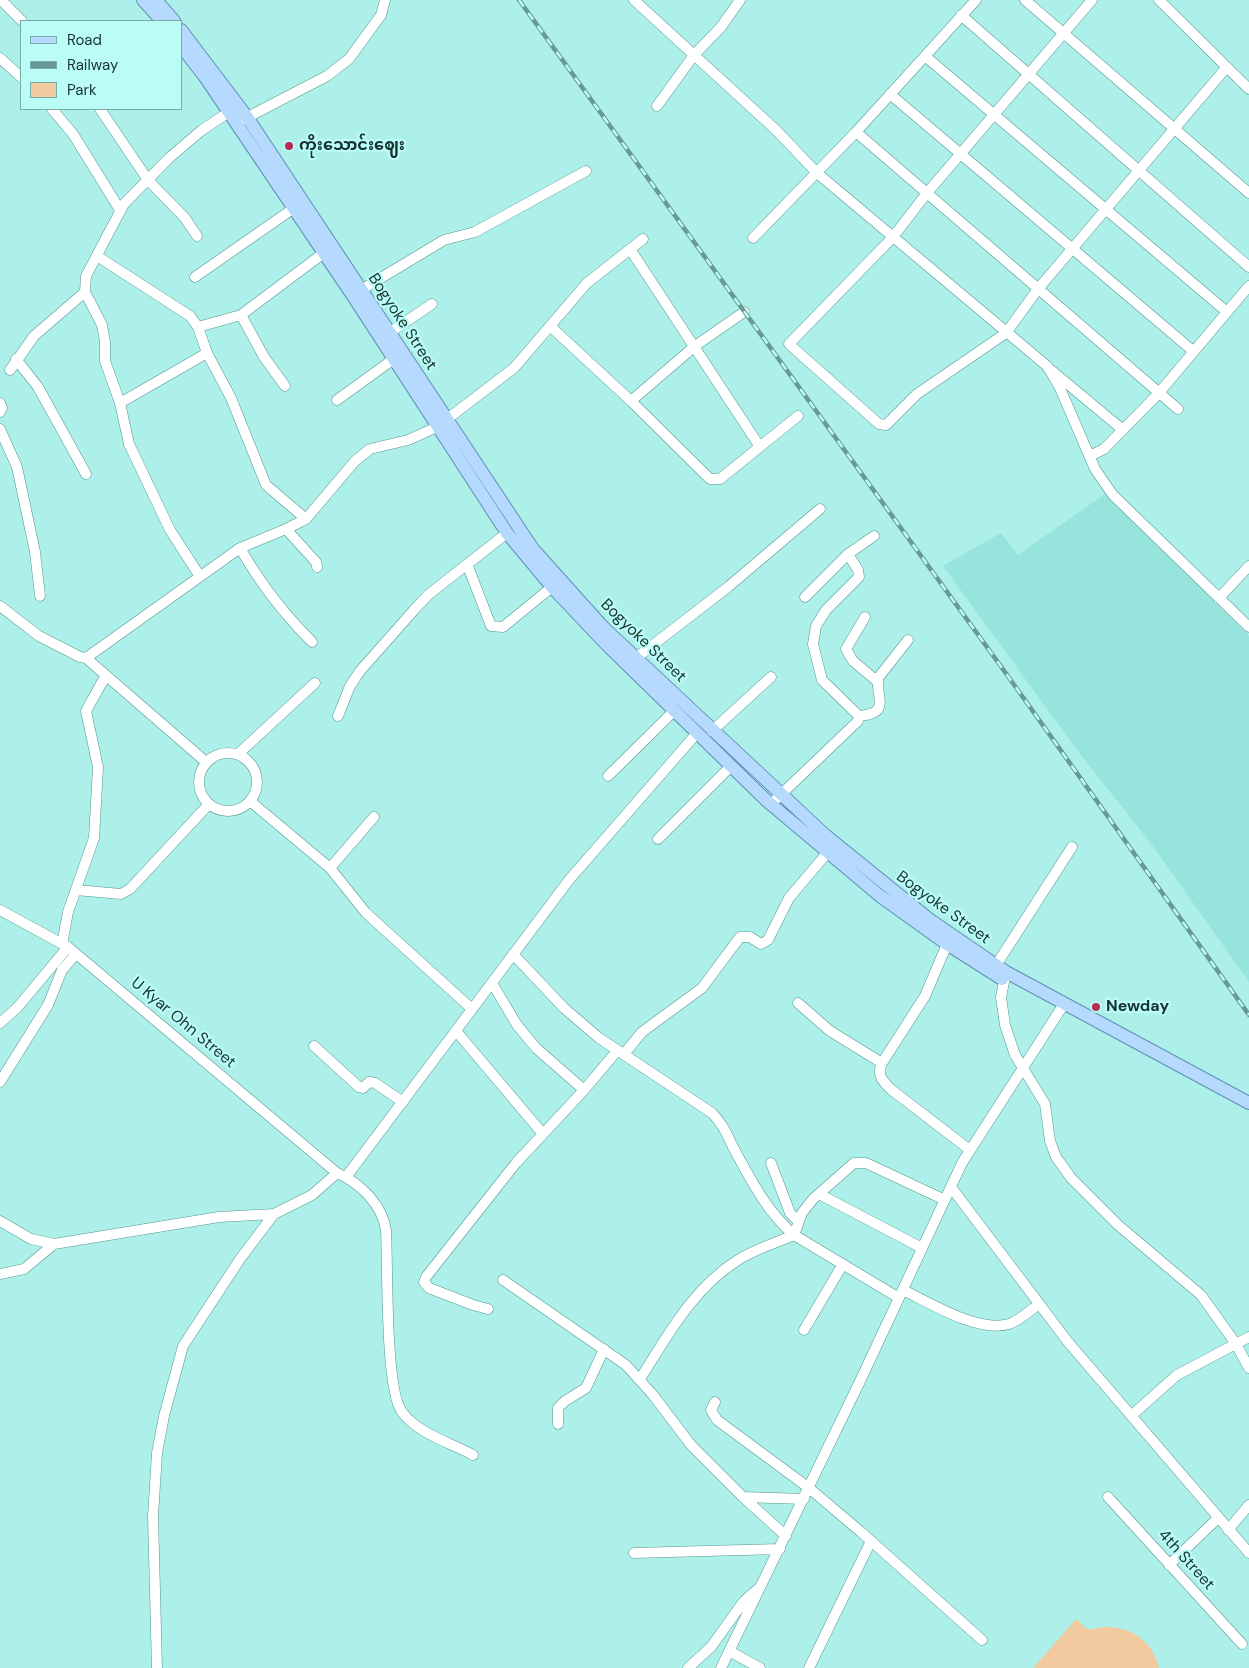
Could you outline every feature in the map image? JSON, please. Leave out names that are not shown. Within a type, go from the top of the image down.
[{"type":"main road","points":[[143,0],[161,20]]},
{"type":"main road","points":[[156,0],[173,20]]},
{"type":"main road","name":"Bogyoke Street","points":[[182,31],[358,293],[389,332],[507,533],[552,587],[607,645],[731,766],[884,885],[949,939]]},
{"type":"main road","name":"Bogyoke Street","points":[[182,47],[229,112],[242,120],[294,208],[328,249]]},
{"type":"main road","name":"Bogyoke Street","points":[[358,293],[395,358],[538,555],[603,627],[712,731],[775,799],[828,852],[880,896],[999,973],[1213,1088],[1249,1111]]},
{"type":"main road","name":"Bogyoke Street","points":[[1213,1088],[1249,1103]]},
{"type":"street","points":[[1,0],[21,20]]},
{"type":"street","points":[[242,120],[327,76],[350,59],[381,15],[385,0]]},
{"type":"street","points":[[657,106],[694,55],[721,28],[740,0]]},
{"type":"street","points":[[753,238],[856,132],[976,0]]},
{"type":"street","points":[[1025,0],[1062,34],[1249,193]]},
{"type":"street","points":[[1092,0],[926,193],[893,237],[789,344],[879,424],[886,425],[917,394],[1006,333],[1038,289],[1072,248],[1226,68]]},
{"type":"street","points":[[1159,0],[1249,89]]},
{"type":"street","points":[[638,2],[776,130],[817,173],[1123,430]]},
{"type":"street","points":[[961,15],[1249,267]]},
{"type":"street","points":[[924,56],[1227,312]]},
{"type":"street","points":[[0,58],[20,76]]},
{"type":"street","points":[[890,94],[1193,351]]},
{"type":"street","points":[[53,110],[73,134],[120,210]]},
{"type":"street","points":[[101,110],[148,180],[185,218],[197,236]]},
{"type":"street","points":[[200,576],[170,530],[129,444],[120,403],[105,361],[105,342],[102,325],[85,292],[86,276],[120,210],[168,158],[202,130],[229,112]]},
{"type":"street","points":[[856,132],[1158,394],[1178,409]]},
{"type":"street","points":[[358,293],[444,240],[475,232],[586,171]]},
{"type":"street","points":[[195,277],[294,208]]},
{"type":"street","points":[[86,658],[240,548],[306,519],[356,461],[370,449],[408,440],[442,424],[514,368],[551,327],[587,282],[643,239]]},
{"type":"street","points":[[198,327],[241,315],[328,249]]},
{"type":"street","points":[[630,249],[760,447]]},
{"type":"street","points":[[97,256],[190,316],[198,327],[207,352],[231,398],[266,485],[306,519]]},
{"type":"street","points":[[1090,456],[1104,449],[1158,394],[1249,286]]},
{"type":"street","points":[[10,370],[34,336],[85,292]]},
{"type":"street","points":[[389,332],[432,304]]},
{"type":"street","points":[[631,401],[695,346],[744,312]]},
{"type":"street","points":[[241,315],[264,356],[285,386]]},
{"type":"street","points":[[551,327],[631,401],[710,479],[720,479],[798,416]]},
{"type":"street","points":[[120,403],[207,352]]},
{"type":"street","points":[[337,400],[395,358]]},
{"type":"street","points":[[16,359],[38,387],[86,474]]},
{"type":"street","points":[[1047,366],[1059,386],[1095,469],[1113,495],[1249,627]]},
{"type":"street","points":[[0,403],[2,408],[0,412]]},
{"type":"street","points":[[0,429],[17,467],[35,552],[40,596]]},
{"type":"street","points":[[636,658],[728,587],[820,509]]},
{"type":"street","points":[[286,529],[316,562],[317,568]]},
{"type":"street","points":[[338,716],[350,686],[360,671],[428,595],[507,533]]},
{"type":"street","points":[[805,597],[848,554],[874,536]]},
{"type":"street","points":[[240,548],[258,580],[288,618],[312,642]]},
{"type":"street","points":[[848,554],[858,570],[859,577],[826,610],[816,626],[813,644],[822,680],[859,716],[869,715],[880,708],[882,704],[878,678],[908,640]]},
{"type":"street","points":[[467,564],[492,626],[497,628],[503,627],[552,587]]},
{"type":"street","points":[[1219,598],[1249,566]]},
{"type":"street","points":[[0,606],[39,636],[80,657],[86,658],[206,762]]},
{"type":"street","points":[[865,617],[846,649],[854,661],[878,682]]},
{"type":"street","points":[[0,1082],[48,1005],[69,948],[68,912],[94,838],[98,768],[86,712],[106,675]]},
{"type":"street","points":[[712,731],[771,677]]},
{"type":"street","points":[[238,754],[315,683]]},
{"type":"street","points":[[608,776],[674,711]]},
{"type":"street","points":[[775,799],[858,722],[859,716]]},
{"type":"street","points":[[0,1221],[31,1239],[54,1244],[220,1217],[274,1214],[312,1195],[341,1174],[403,1102],[569,880],[696,733]]},
{"type":"street","points":[[221,754],[238,754],[248,760],[254,769],[258,780],[256,791],[250,801],[241,808],[230,811],[219,810],[209,804],[202,795],[199,784],[200,772],[206,762],[221,754]]},
{"type":"street","points":[[658,839],[731,766]]},
{"type":"street","points":[[250,801],[330,868],[366,913],[472,1010]]},
{"type":"street","points":[[76,890],[121,894],[130,889],[209,804]]},
{"type":"street","points":[[330,868],[374,817]]},
{"type":"street","points":[[1072,847],[999,973],[1003,1018],[1011,1044],[1023,1070],[1043,1098],[1053,1150],[1071,1178],[1139,1245],[1201,1296],[1236,1344],[1249,1368]]},
{"type":"street","points":[[488,1309],[472,1305],[429,1288],[424,1282],[426,1277],[516,1163],[620,1052],[642,1032],[702,988],[740,937],[750,938],[761,944],[768,940],[789,898],[828,852]]},
{"type":"street","name":"U Kyar Ohn Street","points":[[0,910],[69,948],[369,1196],[384,1217],[392,1377],[396,1403],[401,1412],[414,1423],[473,1455]]},
{"type":"street","points":[[949,939],[925,996],[882,1062],[880,1075],[889,1087],[970,1150]]},
{"type":"street","points":[[0,1023],[17,1008],[69,948]]},
{"type":"street","points":[[513,954],[564,1008],[620,1052],[701,1104],[717,1118],[726,1130],[770,1211],[794,1235],[843,1264],[901,1294],[962,1318],[997,1325],[1013,1322],[1038,1304]]},
{"type":"street","points":[[492,982],[522,1031],[536,1048],[584,1090]]},
{"type":"street","points":[[798,1003],[830,1031],[882,1062]]},
{"type":"street","points":[[721,1668],[780,1549],[970,1150],[1062,1008]]},
{"type":"street","points":[[456,1031],[543,1134]]},
{"type":"street","points":[[314,1046],[362,1088],[369,1082],[375,1083],[403,1102]]},
{"type":"street","points":[[640,1378],[684,1312],[714,1277],[740,1259],[794,1235],[806,1207],[850,1166],[858,1162],[866,1163],[945,1200]]},
{"type":"street","points":[[771,1163],[790,1213],[798,1222]]},
{"type":"street","points":[[951,1187],[1038,1304],[1249,1553]]},
{"type":"street","points":[[819,1194],[922,1248]]},
{"type":"street","points":[[156,1668],[153,1516],[157,1454],[164,1416],[183,1346],[240,1259],[274,1214]]},
{"type":"street","points":[[0,1274],[24,1269],[54,1244]]},
{"type":"street","points":[[804,1330],[843,1264]]},
{"type":"street","points":[[503,1280],[619,1358],[640,1378],[691,1445],[786,1536]]},
{"type":"street","points":[[1131,1416],[1177,1375],[1249,1337]]},
{"type":"street","points":[[558,1424],[558,1408],[564,1400],[586,1388],[604,1349]]},
{"type":"street","points":[[715,1402],[712,1410],[717,1420],[809,1488],[982,1640]]},
{"type":"street","points":[[744,1497],[804,1499]]},
{"type":"street","name":"4th Street","points":[[1108,1497],[1242,1644]]},
{"type":"street","points":[[1228,1530],[1249,1505]]},
{"type":"street","points":[[1169,1565],[1218,1518]]},
{"type":"street","points":[[809,1668],[871,1541]]},
{"type":"street","points":[[634,1554],[780,1549]]},
{"type":"street","points":[[688,1668],[711,1647],[744,1601],[761,1586]]},
{"type":"street","points":[[729,1651],[760,1668]]},
{"type":"shaded area","points":[[1105,494],[1249,636],[1249,982],[1152,845],[1080,754],[943,566],[1001,533],[1018,555]]},
{"type":"green space","points":[[1076,1619],[1088,1630],[1111,1627],[1133,1633],[1149,1647],[1155,1656],[1159,1668],[1033,1668]]},
{"type":"railway","points":[[519,0],[1005,672],[1249,1015]]},
{"type":"place","name":"ကိုးသောင်းဈေး","points":[[289,146]]},
{"type":"place","name":"Newday","points":[[1096,1007]]}]
